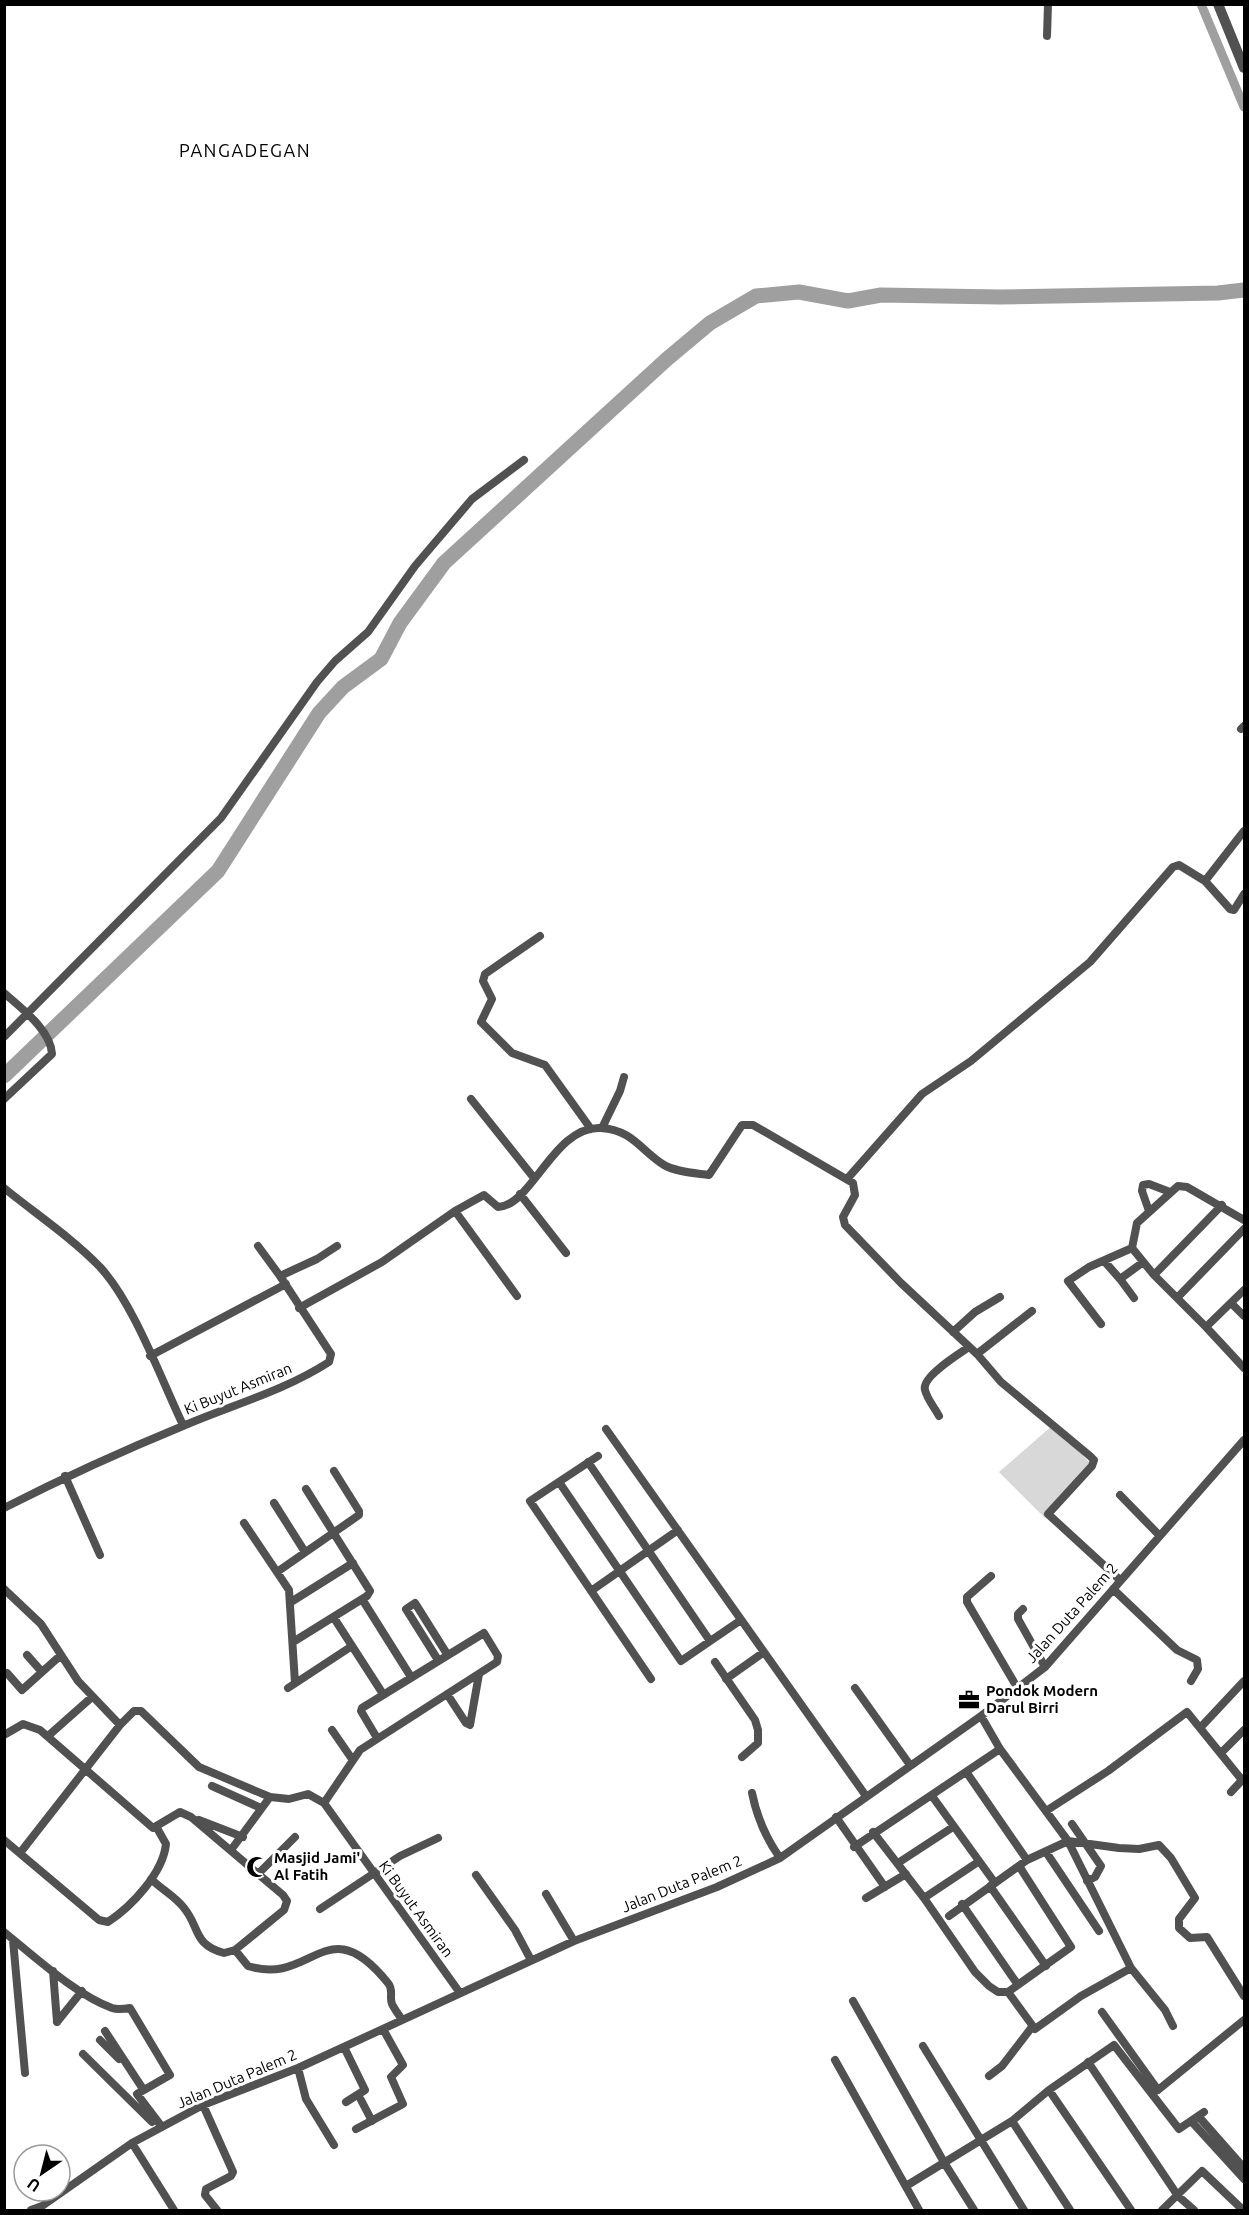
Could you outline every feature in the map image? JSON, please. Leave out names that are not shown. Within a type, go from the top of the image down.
[{"type":"street","points":[[1047,36],[1048,4]]},
{"type":"street","points":[[1218,4],[1245,68]]},
{"type":"street","points":[[4,1037],[31,1018],[221,818],[318,682],[335,661],[368,632],[443,531],[472,499],[524,460]]},
{"type":"street","points":[[1205,880],[1245,831]]},
{"type":"street","points":[[847,1179],[922,1094],[971,1061],[1090,962],[1173,867],[1179,865],[1205,880],[1230,909],[1234,910],[1244,894]]},
{"type":"street","points":[[540,936],[485,974],[483,981],[492,999],[481,1022],[512,1053],[545,1065],[591,1129]]},
{"type":"street","points":[[4,993],[31,1018],[48,1039],[52,1049],[50,1057],[4,1099]]},
{"type":"street","points":[[602,1128],[620,1091],[624,1077]]},
{"type":"street","points":[[471,1099],[534,1178]]},
{"type":"street","points":[[299,1308],[382,1262],[455,1211],[484,1195],[495,1205],[503,1207],[520,1194],[558,1150],[583,1130],[602,1128],[633,1137],[664,1165],[709,1175],[731,1138],[742,1125],[747,1123],[847,1179],[856,1190],[843,1217],[845,1225],[977,1354],[1001,1382],[1094,1460],[1089,1470],[1048,1514],[1120,1580]]},
{"type":"street","points":[[1149,1211],[1142,1191],[1143,1185],[1149,1184],[1170,1192]]},
{"type":"street","points":[[1245,1220],[1183,1185],[1170,1192],[1137,1223],[1132,1248],[1142,1263],[1245,1368]]},
{"type":"street","points":[[4,1188],[100,1268],[130,1314],[183,1425]]},
{"type":"street","points":[[520,1194],[566,1253]]},
{"type":"street","points":[[1154,1275],[1222,1205]]},
{"type":"street","points":[[455,1211],[516,1296]]},
{"type":"street","points":[[1177,1298],[1245,1229]]},
{"type":"street","name":"Ki Buyut Asmiran","points":[[4,1508],[64,1476],[183,1425],[281,1388],[330,1361],[331,1354],[258,1246]]},
{"type":"street","points":[[150,1356],[283,1280],[337,1246]]},
{"type":"street","points":[[1101,1324],[1068,1281],[1089,1267],[1105,1262],[1132,1248]]},
{"type":"street","points":[[1105,1262],[1134,1298]]},
{"type":"street","points":[[1120,1279],[1142,1263]]},
{"type":"street","points":[[1206,1327],[1245,1290]]},
{"type":"street","points":[[953,1332],[975,1312],[1000,1298]]},
{"type":"street","points":[[1231,1303],[1245,1316]]},
{"type":"street","points":[[977,1354],[1032,1311]]},
{"type":"street","points":[[939,1416],[924,1390],[925,1384],[933,1374],[969,1347]]},
{"type":"street","points":[[606,1429],[866,1796]]},
{"type":"street","name":"Jalan Duta Palem 2","points":[[31,2211],[43,2208],[132,2143],[203,2105],[297,2068],[574,1941],[717,1887],[780,1858],[981,1716],[1044,1667],[1245,1440]]},
{"type":"street","points":[[598,1456],[530,1501],[651,1679]]},
{"type":"street","points":[[588,1462],[710,1641]]},
{"type":"street","points":[[277,1572],[360,1513],[334,1471]]},
{"type":"street","points":[[64,1476],[100,1555]]},
{"type":"street","points":[[559,1482],[681,1660],[741,1620]]},
{"type":"street","points":[[293,1642],[362,1599],[370,1589],[306,1489]]},
{"type":"street","points":[[1120,1495],[1159,1535]]},
{"type":"street","points":[[274,1503],[305,1552]]},
{"type":"street","points":[[244,1523],[288,1587],[293,1642],[291,1686],[352,1646]]},
{"type":"street","points":[[591,1591],[678,1530]]},
{"type":"street","points":[[291,1602],[353,1563]]},
{"type":"street","points":[[991,1576],[966,1600],[1018,1689]]},
{"type":"street","points":[[4,1589],[41,1624],[78,1681],[120,1725]]},
{"type":"street","points":[[1113,1589],[1177,1650],[1197,1660],[1198,1669],[1191,1681]]},
{"type":"street","points":[[362,1599],[411,1677]]},
{"type":"street","points":[[438,1660],[406,1609],[415,1603],[447,1654]]},
{"type":"street","points":[[1023,1609],[1018,1614],[1018,1619],[1044,1667]]},
{"type":"street","points":[[334,1618],[383,1695]]},
{"type":"street","points":[[20,1853],[120,1725],[134,1711],[141,1711],[199,1767],[270,1797],[289,1799],[308,1794],[324,1803],[352,1759],[377,1738],[498,1660],[483,1632],[361,1709],[377,1738]]},
{"type":"street","points":[[726,1679],[764,1652]]},
{"type":"street","points":[[27,1655],[42,1672]]},
{"type":"street","points":[[7,1673],[22,1690],[61,1655]]},
{"type":"street","points":[[715,1662],[755,1720],[758,1730],[758,1743],[742,1757]]},
{"type":"street","points":[[447,1695],[466,1723],[470,1725],[479,1674]]},
{"type":"street","points":[[1200,1728],[1245,1681]]},
{"type":"street","points":[[855,1688],[910,1765]]},
{"type":"street","points":[[48,1736],[92,1697]]},
{"type":"street","points":[[1046,1811],[1108,1771],[1187,1712],[1244,1779],[1231,1792]]},
{"type":"street","points":[[981,1716],[1000,1749],[1068,1841],[1131,1968],[1165,2010],[1173,2026]]},
{"type":"street","points":[[4,1735],[22,1724],[35,1728],[48,1736],[84,1770],[156,1828],[166,1844],[165,1853],[151,1879],[119,1914],[104,1922],[4,1840]]},
{"type":"street","points":[[332,1730],[352,1759]]},
{"type":"street","points":[[1221,1754],[1245,1730]]},
{"type":"street","points":[[855,1847],[873,1832],[932,1796],[1000,1749]]},
{"type":"street","points":[[967,1773],[1027,1860]]},
{"type":"street","points":[[212,1786],[261,1808]]},
{"type":"street","points":[[752,1793],[758,1819],[766,1838],[780,1858]]},
{"type":"street","points":[[932,1796],[1046,1966]]},
{"type":"street","points":[[231,1850],[243,1837],[270,1797]]},
{"type":"street","name":"Ki Buyut Asmiran","points":[[324,1803],[460,1993]]},
{"type":"street","points":[[156,1828],[180,1812],[243,1837]]},
{"type":"street","points":[[151,1879],[186,1910],[195,1933],[205,1944],[224,1953],[236,1951],[286,1906],[283,1895],[191,1817]]},
{"type":"street","points":[[836,1817],[885,1887]]},
{"type":"street","points":[[1072,1824],[1088,1845],[1101,1868],[1095,1878],[1086,1881]]},
{"type":"street","points":[[898,1863],[953,1827]]},
{"type":"street","points":[[873,1832],[924,1898],[982,1980],[998,1992],[1008,1992],[1068,1950],[1071,1944],[1019,1866]]},
{"type":"street","points":[[258,1874],[295,1837]]},
{"type":"street","points":[[320,1909],[400,1856],[438,1838]]},
{"type":"street","points":[[949,1916],[1027,1860],[1068,1841],[1139,1849],[1158,1845],[1164,1848],[1195,1898],[1179,1919],[1179,1928],[1190,1938],[1207,1937],[1245,1996]]},
{"type":"street","points":[[1046,1852],[1099,1931]]},
{"type":"street","points":[[924,1898],[978,1862]]},
{"type":"street","points":[[866,1898],[906,1874]]},
{"type":"street","points":[[476,1875],[515,1930],[531,1960]]},
{"type":"street","points":[[546,1894],[574,1941]]},
{"type":"street","points":[[962,1905],[1018,1985]]},
{"type":"street","points":[[4,1932],[52,1971],[82,1991],[113,2009],[130,2008],[170,2074],[136,2094],[160,2128]]},
{"type":"street","points":[[14,1940],[25,2073]]},
{"type":"street","points":[[236,1951],[248,1966],[281,1968],[291,1967],[333,1947],[343,1948],[363,1959],[389,1983],[392,1988],[391,2002],[402,2020]]},
{"type":"street","points":[[1008,1992],[1032,2027],[1037,2029],[1081,1996],[1131,1968]]},
{"type":"street","points":[[52,1971],[57,2022],[82,1991]]},
{"type":"street","points":[[854,2001],[945,2164],[974,2211]]},
{"type":"street","points":[[1102,2012],[1158,2090],[1245,2020]]},
{"type":"street","points":[[989,2076],[1002,2067],[1032,2027]]},
{"type":"street","points":[[356,2129],[404,2104],[391,2078],[403,2065],[383,2029]]},
{"type":"street","points":[[105,2031],[143,2089]]},
{"type":"street","points":[[100,2040],[130,2070]]},
{"type":"street","points":[[906,2186],[1012,2121],[1048,2090],[1114,2045],[1179,2129],[1198,2117]]},
{"type":"street","points":[[923,2046],[1024,2211]]},
{"type":"street","points":[[344,2047],[365,2090],[346,2102]]},
{"type":"street","points":[[83,2054],[160,2128]]},
{"type":"street","points":[[835,2060],[919,2211]]},
{"type":"street","points":[[1088,2062],[1178,2196],[1194,2211]]},
{"type":"street","points":[[297,2068],[306,2099],[334,2145]]},
{"type":"street","points":[[1048,2090],[1131,2211]]},
{"type":"street","points":[[361,2100],[372,2121]]},
{"type":"street","points":[[203,2105],[233,2172],[231,2176],[206,2189],[205,2195],[217,2211]]},
{"type":"street","points":[[1198,2117],[1245,2168]]},
{"type":"street","points":[[1198,2117],[1245,2179]]},
{"type":"street","points":[[1012,2121],[1070,2211]]},
{"type":"street","points":[[132,2143],[174,2211]]},
{"type":"street","points":[[1162,2211],[1202,2171],[1243,2211]]},
{"type":"shaded area","points":[[1053,1425],[1095,1468],[1045,1518],[999,1472]]},
{"type":"waterway","points":[[1201,4],[1244,107]]},
{"type":"waterway","points":[[4,1076],[218,871],[319,713],[343,687],[381,659],[400,623],[444,563],[667,359],[710,323],[756,296],[799,292],[848,301],[881,295],[1000,297],[1218,293],[1244,290]]},
{"type":"place","name":"Pondok Modern Darul Birri","points":[[969,1700]]},
{"type":"place","name":"Masjid Jami' Al Fatih","points":[[257,1867]]},
{"type":"district","name":"PANGADEGAN","points":[[245,151]]}]
